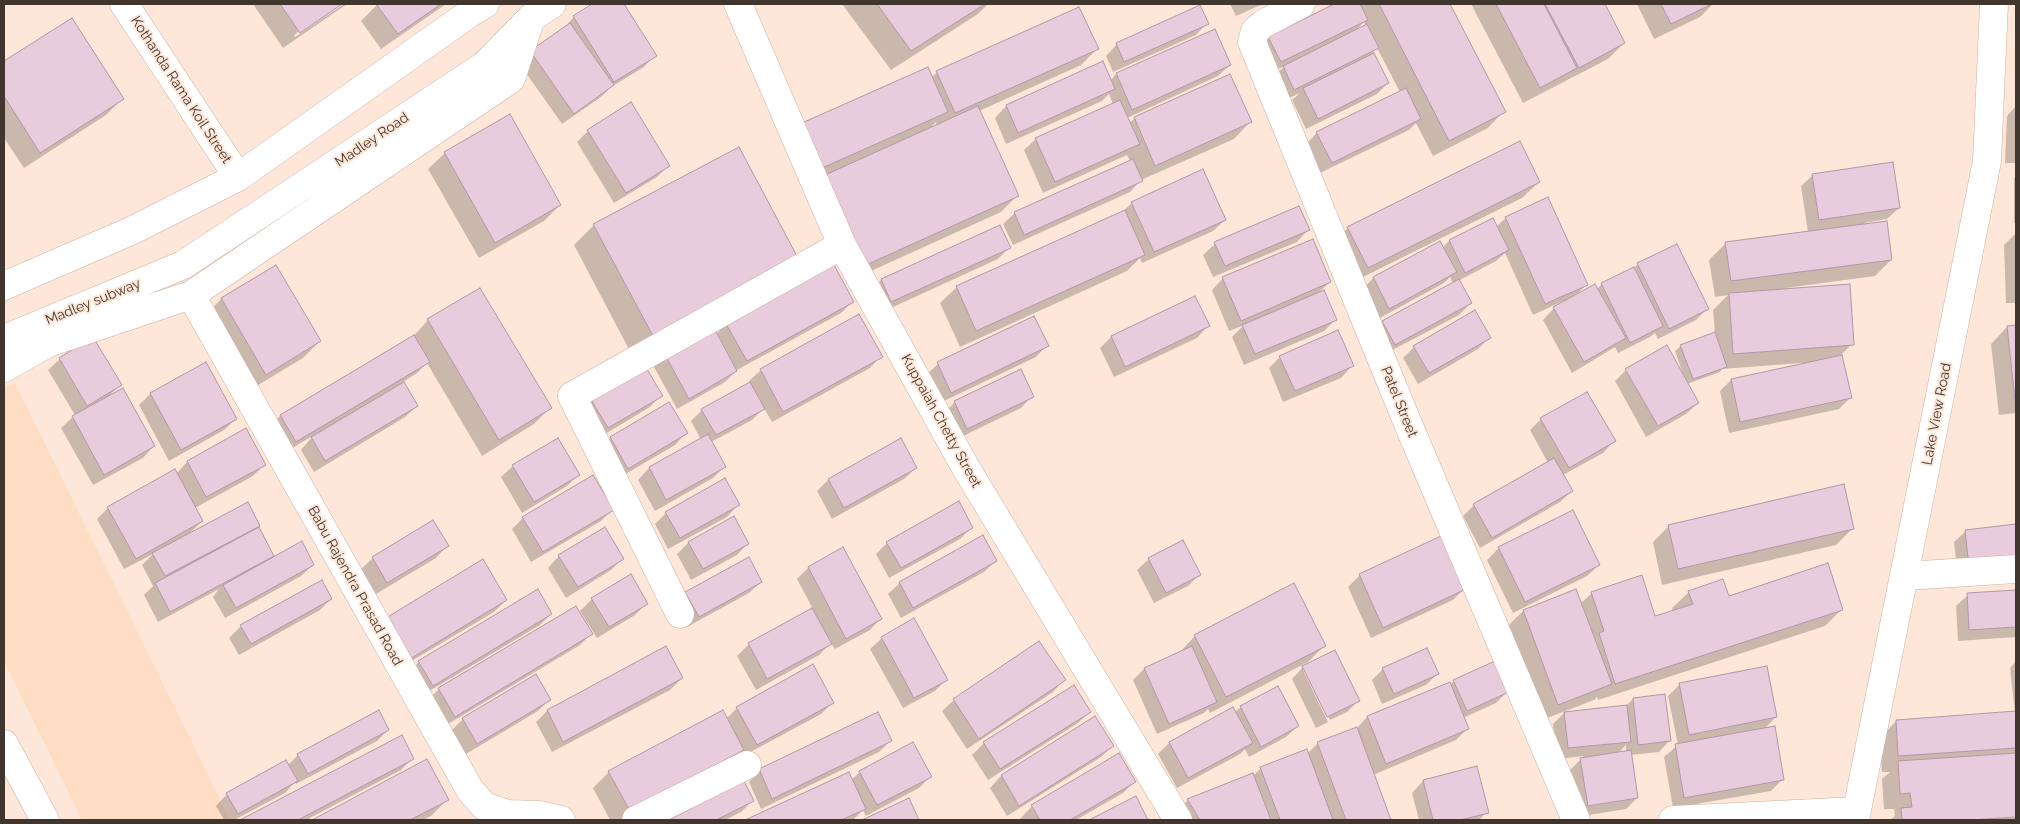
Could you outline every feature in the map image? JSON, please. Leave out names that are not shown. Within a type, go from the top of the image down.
[{"type":"street","name":"Kothanda Rama Koil Street","points":[[124,4],[238,177]]},
{"type":"street","points":[[4,286],[133,230],[238,177],[485,4]]},
{"type":"street","name":"Kuppaiah Chetty Street","points":[[738,4],[842,245],[966,468],[1178,820]]},
{"type":"street","name":"Patel Street","points":[[1301,4],[1263,24],[1255,31],[1252,42],[1410,428],[1576,820]]},
{"type":"street","name":"Lake View Road","points":[[1856,816],[1986,161],[1994,4]]},
{"type":"street","points":[[4,368],[48,343],[191,295],[510,79],[542,11]]},
{"type":"street","name":"Madley Road","points":[[183,265],[485,66],[542,11]]},
{"type":"street","points":[[680,614],[572,396],[842,245]]},
{"type":"street","name":"Madley subway","points":[[4,339],[183,265]]},
{"type":"street","name":"Babu Rajendra Prasad Road","points":[[191,295],[470,790],[484,806],[508,814],[539,815],[560,820]]},
{"type":"street","points":[[1905,576],[2016,569]]},
{"type":"street","points":[[4,744],[45,820]]},
{"type":"street","points":[[636,820],[747,765]]},
{"type":"street","points":[[1673,820],[1856,816]]},
{"type":"shaded area","points":[[15,383],[230,820],[82,820],[4,661],[4,388]]},
{"type":"building","points":[[280,4],[342,4],[300,33]]},
{"type":"building","points":[[376,4],[441,4],[398,34]]},
{"type":"building","points":[[592,4],[624,4],[657,56],[614,82],[573,16]]},
{"type":"building","points":[[877,4],[985,4],[911,51]]},
{"type":"building","points":[[1334,4],[1360,4],[1368,20],[1281,62],[1268,37]]},
{"type":"building","points":[[1379,4],[1450,4],[1506,112],[1449,141]]},
{"type":"building","points":[[1496,4],[1544,4],[1577,68],[1540,88]]},
{"type":"building","points":[[1545,4],[1605,4],[1625,43],[1579,68]]},
{"type":"building","points":[[1661,4],[1712,4],[1671,24]]},
{"type":"building","points":[[1200,5],[1209,24],[1124,62],[1116,43]]},
{"type":"building","points":[[1079,7],[1099,49],[955,113],[936,71]]},
{"type":"building","points":[[72,18],[124,99],[40,153],[4,96],[4,61]]},
{"type":"building","points":[[570,23],[614,85],[574,114],[530,51]]},
{"type":"building","points":[[1367,24],[1379,48],[1294,90],[1283,66]]},
{"type":"building","points":[[1215,29],[1231,65],[1132,110],[1116,73]]},
{"type":"building","points":[[1374,53],[1389,83],[1318,119],[1303,88]]},
{"type":"building","points":[[1103,61],[1115,89],[1018,133],[1006,105]]},
{"type":"building","points":[[928,67],[948,112],[822,168],[802,123]]},
{"type":"building","points":[[1230,74],[1252,122],[1155,166],[1134,117]]},
{"type":"building","points":[[1406,88],[1421,119],[1332,163],[1316,132]]},
{"type":"building","points":[[1120,100],[1140,144],[1055,182],[1035,138]]},
{"type":"building","points":[[631,102],[670,166],[626,193],[587,130]]},
{"type":"building","points":[[978,106],[1019,196],[866,265],[825,175]]},
{"type":"building","points":[[510,114],[561,205],[495,243],[444,152]]},
{"type":"building","points":[[1520,141],[1540,182],[1368,268],[1347,227]]},
{"type":"building","points":[[739,147],[798,258],[653,336],[593,224]]},
{"type":"building","points":[[1133,159],[1143,181],[1024,235],[1014,212]]},
{"type":"building","points":[[1893,162],[1900,208],[1819,220],[1812,174]]},
{"type":"building","points":[[1203,169],[1226,220],[1154,252],[1131,202]]},
{"type":"building","points":[[1548,197],[1588,285],[1545,304],[1505,217]]},
{"type":"building","points":[[1299,206],[1310,230],[1225,266],[1214,242]]},
{"type":"building","points":[[1125,210],[1145,255],[976,331],[956,286]]},
{"type":"building","points":[[1493,218],[1509,250],[1465,273],[1449,240]]},
{"type":"building","points":[[1887,221],[1892,260],[1731,281],[1725,242]]},
{"type":"building","points":[[1000,225],[1011,248],[891,302],[881,279]]},
{"type":"building","points":[[1313,239],[1331,282],[1241,321],[1222,277]]},
{"type":"building","points":[[1440,241],[1457,272],[1389,309],[1373,277]]},
{"type":"building","points":[[1677,244],[1709,309],[1669,329],[1637,263]]},
{"type":"building","points":[[833,263],[854,302],[747,361],[725,322]]},
{"type":"building","points":[[276,265],[321,341],[266,375],[221,298]]},
{"type":"building","points":[[1634,267],[1663,326],[1630,343],[1601,283]]},
{"type":"building","points":[[1459,279],[1472,303],[1395,345],[1382,321]]},
{"type":"building","points":[[1595,284],[1626,338],[1584,362],[1553,307]]},
{"type":"building","points":[[1850,284],[1854,345],[1733,354],[1729,293]]},
{"type":"building","points":[[480,288],[552,408],[499,440],[427,319]]},
{"type":"building","points":[[1324,290],[1337,320],[1255,354],[1242,325]]},
{"type":"building","points":[[1195,296],[1210,326],[1125,367],[1111,336]]},
{"type":"building","points":[[1475,310],[1491,338],[1429,373],[1413,346]]},
{"type":"building","points":[[859,314],[883,357],[783,412],[760,369]]},
{"type":"building","points":[[1034,316],[1049,346],[951,393],[937,362]]},
{"type":"building","points":[[2016,325],[2016,400],[2015,400],[2007,326]]},
{"type":"building","points":[[713,326],[737,371],[689,399],[664,353]]},
{"type":"building","points":[[1338,330],[1354,366],[1295,391],[1279,356]]},
{"type":"building","points":[[1715,332],[1727,367],[1693,379],[1680,345]]},
{"type":"building","points":[[414,335],[430,362],[296,442],[280,415]]},
{"type":"building","points":[[93,337],[122,385],[87,406],[59,358]]},
{"type":"building","points":[[1667,345],[1699,403],[1658,426],[1625,369]]},
{"type":"building","points":[[1842,355],[1852,398],[1740,422],[1731,379]]},
{"type":"building","points":[[206,362],[237,419],[181,450],[150,393]]},
{"type":"building","points":[[645,366],[663,396],[608,428],[590,398]]},
{"type":"building","points":[[1021,369],[1034,397],[967,429],[954,401]]},
{"type":"building","points":[[404,382],[418,406],[325,461],[311,437]]},
{"type":"building","points":[[750,382],[765,409],[716,435],[701,409]]},
{"type":"building","points":[[123,388],[155,446],[104,475],[72,416]]},
{"type":"building","points":[[1587,392],[1616,441],[1569,468],[1540,418]]},
{"type":"building","points":[[669,402],[688,433],[628,469],[610,437]]},
{"type":"building","points":[[246,428],[266,465],[206,497],[187,461]]},
{"type":"building","points":[[708,434],[726,467],[666,500],[649,467]]},
{"type":"building","points":[[558,438],[580,475],[534,502],[512,465]]},
{"type":"building","points":[[901,438],[917,468],[844,508],[828,479]]},
{"type":"building","points":[[1554,458],[1573,491],[1492,538],[1473,504]]},
{"type":"building","points":[[175,469],[203,521],[136,559],[107,507]]},
{"type":"building","points":[[593,475],[614,510],[543,552],[522,517]]},
{"type":"building","points":[[725,478],[740,505],[680,538],[665,512]]},
{"type":"building","points":[[1844,484],[1854,529],[1678,569],[1668,525]]},
{"type":"building","points":[[959,501],[973,528],[901,568],[886,542]]},
{"type":"building","points":[[248,502],[260,526],[165,576],[152,553]]},
{"type":"building","points":[[1573,510],[1600,565],[1525,602],[1498,547]]},
{"type":"building","points":[[734,516],[749,544],[703,569],[688,542]]},
{"type":"building","points":[[433,520],[449,546],[387,583],[372,557]]},
{"type":"building","points":[[2016,524],[2016,561],[1969,567],[1965,530]]},
{"type":"building","points":[[259,527],[274,556],[170,612],[155,583]]},
{"type":"building","points":[[605,527],[624,559],[578,587],[558,555]]},
{"type":"building","points":[[983,535],[997,561],[913,608],[899,582]]},
{"type":"building","points":[[1441,536],[1466,589],[1383,628],[1359,574]]},
{"type":"building","points":[[1183,540],[1201,575],[1166,593],[1148,558]]},
{"type":"building","points":[[302,541],[314,565],[236,608],[223,585]]},
{"type":"building","points":[[843,547],[882,619],[846,639],[808,567]]},
{"type":"building","points":[[749,557],[762,582],[699,617],[685,592]]},
{"type":"building","points":[[483,559],[507,600],[410,659],[386,618]]},
{"type":"building","points":[[1828,563],[1843,610],[1615,684],[1599,633],[1604,631],[1591,592],[1642,575],[1655,616],[1693,604],[1688,591],[1723,579],[1729,596]]},
{"type":"building","points":[[631,574],[648,604],[609,627],[591,598]]},
{"type":"building","points":[[322,580],[332,599],[251,644],[240,625]]},
{"type":"building","points":[[1294,583],[1326,646],[1226,697],[1194,635]]},
{"type":"building","points":[[538,589],[552,614],[433,686],[418,661]]},
{"type":"building","points":[[1576,589],[1612,684],[1558,705],[1523,610]]},
{"type":"building","points":[[2016,590],[2016,627],[1969,630],[1967,593]]},
{"type":"building","points":[[576,606],[593,634],[455,717],[438,688]]},
{"type":"building","points":[[812,608],[832,644],[767,679],[748,643]]},
{"type":"building","points":[[914,618],[948,680],[914,698],[881,637]]},
{"type":"building","points":[[1039,641],[1066,680],[979,739],[953,699]]},
{"type":"building","points":[[666,646],[683,678],[563,742],[547,710]]},
{"type":"building","points":[[1192,646],[1217,702],[1169,724],[1144,668]]},
{"type":"building","points":[[1427,648],[1439,674],[1394,694],[1382,668]]},
{"type":"building","points":[[1335,650],[1360,701],[1327,717],[1302,666]]},
{"type":"building","points":[[1495,661],[1509,692],[1467,711],[1453,680]]},
{"type":"building","points":[[813,664],[834,703],[757,745],[736,707]]},
{"type":"building","points":[[1767,666],[1777,717],[1689,735],[1679,683]]},
{"type":"building","points":[[536,674],[551,700],[477,744],[462,718]]},
{"type":"building","points":[[1450,682],[1469,729],[1386,764],[1367,716]]},
{"type":"building","points":[[1074,685],[1091,712],[1000,769],[983,742]]},
{"type":"building","points":[[1278,686],[1299,726],[1261,747],[1240,706]]},
{"type":"building","points":[[1665,694],[1671,741],[1638,745],[1633,698]]},
{"type":"building","points":[[1627,705],[1631,742],[1568,748],[1564,712]]},
{"type":"building","points":[[1233,707],[1253,743],[1188,778],[1169,742]]},
{"type":"building","points":[[379,710],[389,730],[308,774],[297,754]]},
{"type":"building","points":[[723,710],[744,750],[630,811],[608,771]]},
{"type":"building","points":[[2016,711],[2016,748],[1898,756],[1896,720]]},
{"type":"building","points":[[878,712],[892,741],[772,799],[759,769]]},
{"type":"building","points":[[1095,716],[1114,746],[1019,806],[1001,775]]},
{"type":"building","points":[[1775,726],[1784,780],[1684,798],[1675,744]]},
{"type":"building","points":[[1357,727],[1391,820],[1346,820],[1317,742]]},
{"type":"building","points":[[402,735],[414,759],[298,820],[240,820]]},
{"type":"building","points":[[913,742],[932,777],[877,805],[859,771]]},
{"type":"building","points":[[1307,749],[1333,820],[1280,820],[1260,767]]},
{"type":"building","points":[[1631,750],[1638,798],[1588,806],[1580,758]]},
{"type":"building","points":[[1119,753],[1136,782],[1070,820],[1040,820],[1031,805]]},
{"type":"building","points":[[2016,753],[2016,817],[1970,820],[1902,820],[1901,808],[1912,807],[1910,793],[1900,794],[1898,761]]},
{"type":"building","points":[[427,759],[449,800],[410,820],[312,820]]},
{"type":"building","points":[[286,760],[298,781],[238,814],[226,793]]},
{"type":"building","points":[[1477,766],[1489,813],[1460,820],[1433,820],[1423,780]]},
{"type":"building","points":[[849,772],[866,809],[841,820],[745,820]]},
{"type":"building","points":[[1253,773],[1271,820],[1200,820],[1187,799]]},
{"type":"building","points":[[744,781],[754,801],[716,820],[669,820]]},
{"type":"building","points":[[1136,796],[1148,820],[1089,820]]},
{"type":"building","points":[[909,798],[919,820],[862,820]]}]
